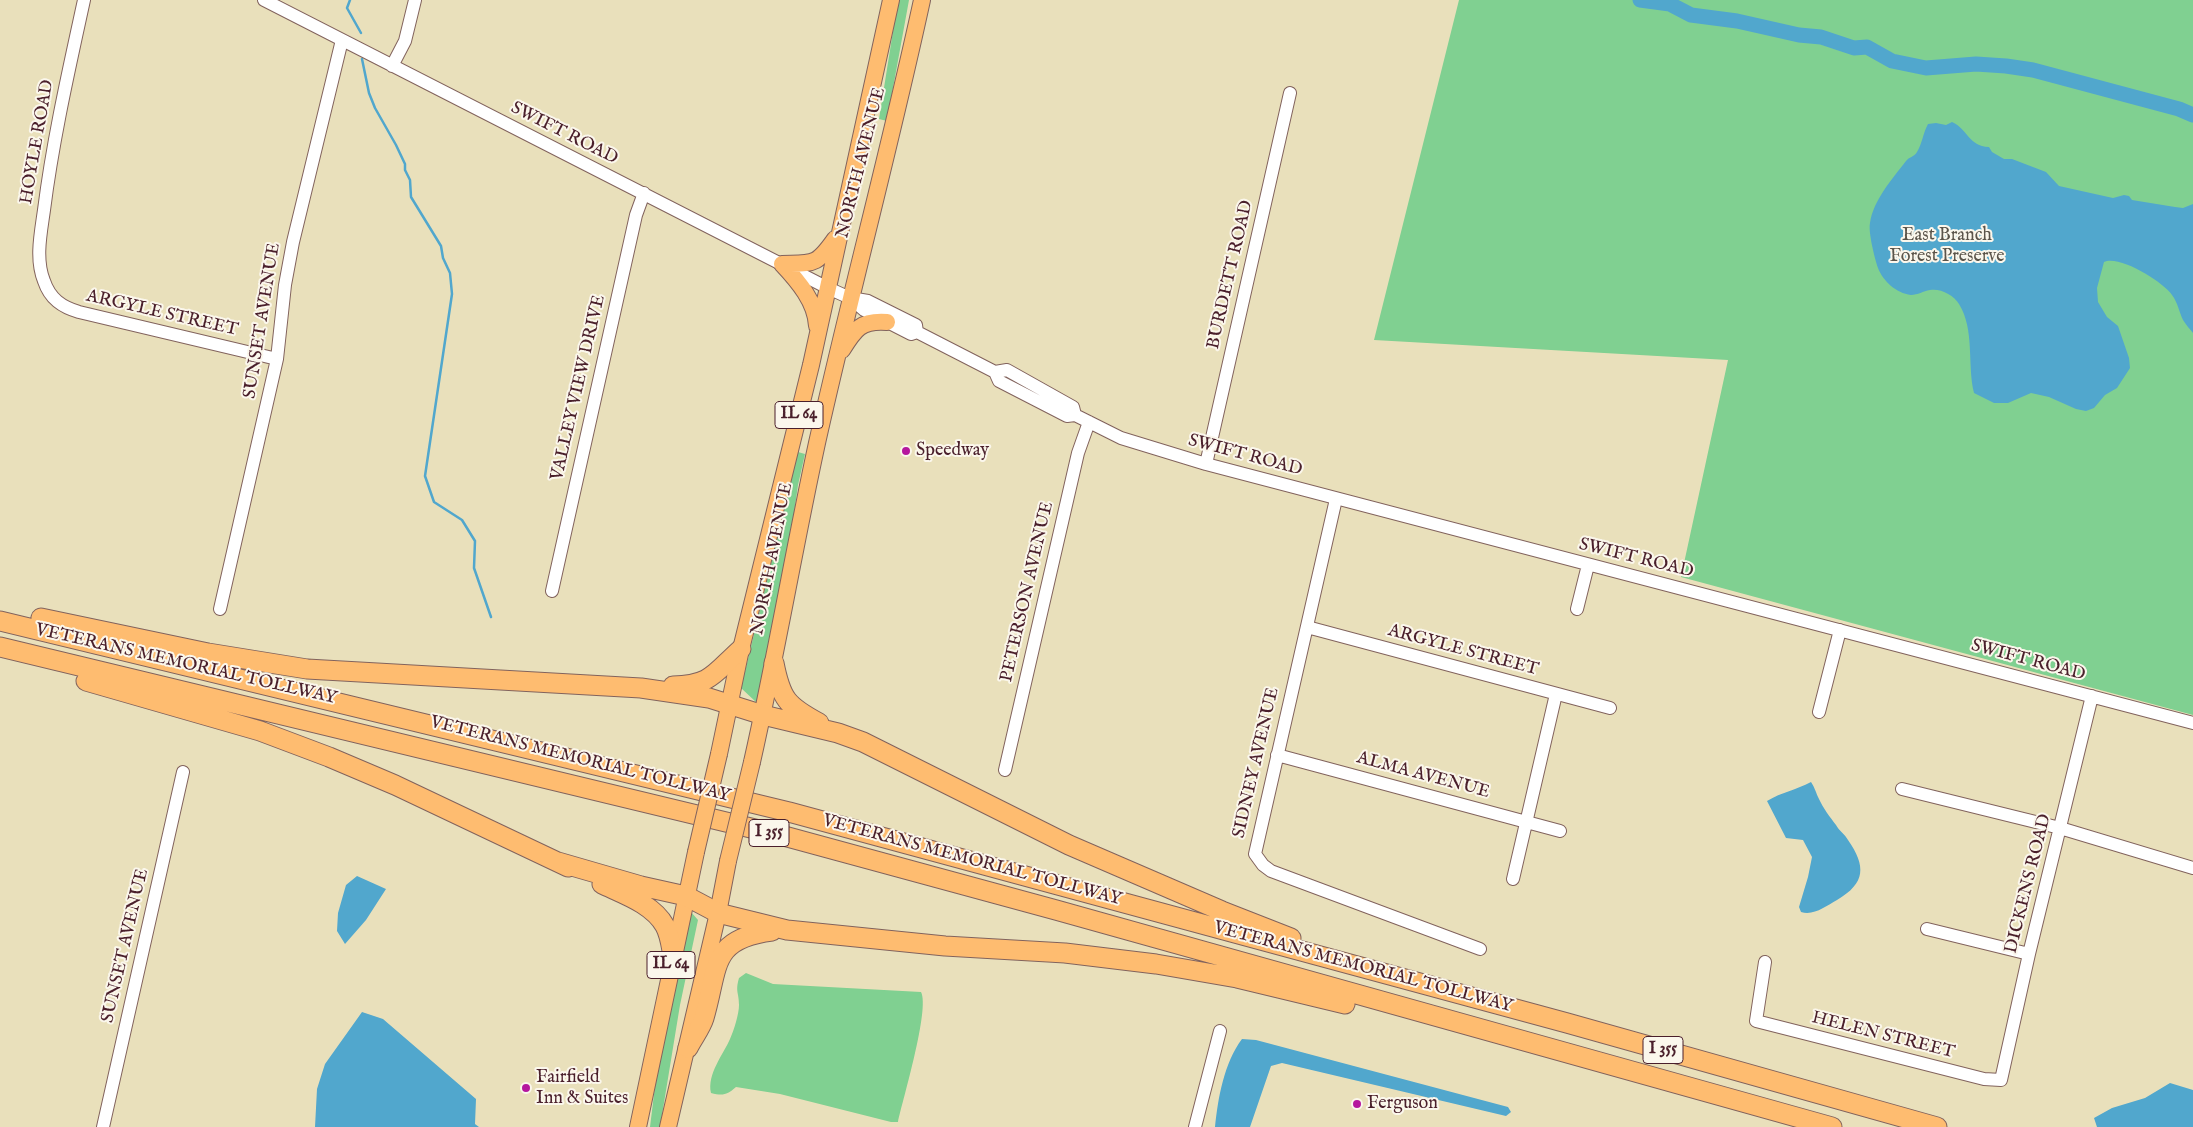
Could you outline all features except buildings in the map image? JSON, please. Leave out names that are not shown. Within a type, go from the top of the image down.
[{"type":"highway","points":[[0,609],[208,653],[307,669],[641,688],[709,698],[729,706],[762,715],[838,733]]},
{"type":"highway","name":"VETERANS MEMORIAL TOLLWAY","points":[[0,621],[789,812],[949,854],[1387,976],[1566,1023],[1937,1127]]},
{"type":"highway","name":"VETERANS MEMORIAL TOLLWAY","points":[[0,648],[784,836],[1832,1127]]},
{"type":"highway","points":[[641,688],[701,683],[711,678],[741,649]]},
{"type":"highway","points":[[0,657],[269,734],[395,785],[648,907],[665,925],[673,956]]},
{"type":"highway","points":[[774,664],[778,686],[784,697],[804,715],[838,733],[871,746],[1069,845],[1222,911],[1387,976]]},
{"type":"highway","points":[[558,862],[641,886],[686,896],[718,913],[786,930],[944,946],[1065,953],[1156,964],[1237,978],[1405,1017],[1532,1043]]},
{"type":"highway","points":[[688,1048],[704,1019],[716,964],[722,955],[734,942],[744,937],[756,933],[786,930]]},
{"type":"main road","name":"NORTH AVENUE","points":[[638,1127],[673,956],[741,649],[818,334],[891,0]]},
{"type":"main road","name":"NORTH AVENUE","points":[[668,1127],[688,1048],[728,861],[774,664],[797,532],[831,380],[922,0]]},
{"type":"main road","points":[[782,264],[816,261],[823,256],[840,231]]},
{"type":"main road","points":[[782,264],[795,278],[812,305],[818,334]]},
{"type":"main road","points":[[831,380],[842,351],[858,328],[868,322],[887,322]]},
{"type":"street","name":"HOYLE ROAD","points":[[47,289],[39,260],[43,222],[53,152],[84,0]]},
{"type":"street","name":"SWIFT ROAD","points":[[264,0],[828,288],[850,298],[868,301],[916,325],[917,332]]},
{"type":"street","points":[[392,66],[405,41],[415,0]]},
{"type":"street","name":"SUNSET AVENUE","points":[[220,608],[277,359],[285,285],[292,250],[342,40]]},
{"type":"street","name":"BURDETT ROAD","points":[[1206,464],[1290,93]]},
{"type":"street","name":"VALLEY VIEW DRIVE","points":[[552,591],[636,215],[644,194]]},
{"type":"street","name":"ARGYLE STREET","points":[[47,289],[57,303],[79,312],[277,359]]},
{"type":"street","name":"SWIFT ROAD","points":[[850,298],[864,310],[911,334],[917,332],[994,372],[999,381],[1067,416],[1075,415],[1133,442],[1336,499],[2193,723]]},
{"type":"street","name":"PETERSON AVENUE","points":[[1005,770],[1078,453],[1089,422]]},
{"type":"street","name":"SIDNEY AVENUE","points":[[1336,499],[1255,854],[1263,865],[1271,871],[1480,949]]},
{"type":"street","points":[[1577,609],[1588,565]]},
{"type":"street","name":"ARGYLE STREET","points":[[1307,627],[1610,708]]},
{"type":"street","points":[[1819,712],[1840,630]]},
{"type":"street","points":[[1513,879],[1556,694]]},
{"type":"street","name":"DICKENS ROAD","points":[[2002,1080],[2029,954],[2092,696]]},
{"type":"street","name":"ALMA AVENUE","points":[[1277,755],[1560,831]]},
{"type":"street","name":"SUNSET AVENUE","points":[[103,1127],[183,772]]},
{"type":"street","points":[[1902,790],[2060,828],[2193,868]]},
{"type":"street","points":[[1927,929],[2029,954]]},
{"type":"street","name":"HELEN STREET","points":[[1765,962],[1756,1021],[1984,1080],[2002,1080]]},
{"type":"street","points":[[1195,1127],[1220,1031]]},
{"type":"green space","points":[[898,0],[909,0],[887,121],[879,119]]},
{"type":"green space","name":"East Branch Forest Preserve","points":[[1459,0],[2193,0],[2193,715],[1681,577],[1728,360],[1374,340]]},
{"type":"green space","points":[[798,452],[805,454],[798,485],[789,549],[756,702],[741,688]]},
{"type":"green space","points":[[691,912],[698,920],[680,1005],[660,1127],[650,1127],[656,1078]]},
{"type":"green space","points":[[746,973],[773,984],[921,992],[923,1002],[919,1035],[898,1122],[891,1122],[780,1094],[736,1087],[725,1094],[711,1093],[710,1086],[713,1072],[735,1027],[739,1005],[737,986],[739,978]]},
{"type":"water","points":[[1952,122],[1958,125],[1977,144],[1989,147],[1992,152],[2004,159],[2012,159],[2046,172],[2059,186],[2113,198],[2124,195],[2129,196],[2132,200],[2175,207],[2183,208],[2193,204],[2193,333],[2183,320],[2176,301],[2160,283],[2141,271],[2120,262],[2104,262],[2097,288],[2098,302],[2107,317],[2118,326],[2129,358],[2130,368],[2117,388],[2105,395],[2094,408],[2086,411],[2076,409],[2049,397],[2031,393],[2008,403],[1994,403],[1974,393],[1969,336],[1964,314],[1959,304],[1954,298],[1942,291],[1930,290],[1911,295],[1900,292],[1891,286],[1878,268],[1870,233],[1872,215],[1879,198],[1906,161],[1917,152],[1928,124],[1946,125]]},
{"type":"water","points":[[1811,782],[1825,809],[1854,849],[1860,866],[1860,873],[1858,880],[1847,894],[1820,910],[1806,913],[1801,912],[1799,907],[1812,857],[1803,840],[1786,838],[1767,801]]},
{"type":"water","points":[[357,876],[386,889],[366,920],[345,944],[337,931],[338,913],[346,885]]},
{"type":"water","points":[[362,1012],[383,1019],[476,1099],[475,1124],[479,1127],[315,1127],[317,1089],[325,1064]]},
{"type":"water","points":[[1242,1039],[1256,1040],[1508,1107],[1511,1112],[1506,1116],[1282,1063],[1271,1066],[1250,1127],[1215,1127],[1220,1093],[1226,1070]]},
{"type":"water","points":[[2170,1083],[2193,1090],[2193,1127],[2097,1127],[2094,1118],[2112,1108],[2145,1098]]},
{"type":"waterway","points":[[350,0],[347,8],[361,33]]},
{"type":"waterway","points":[[1640,0],[1670,4],[1691,15],[1737,21],[1799,35],[1821,37],[1854,48],[1867,47],[1892,61],[1926,68],[1976,64],[2033,70],[2179,109],[2193,115]]},
{"type":"waterway","points":[[362,59],[369,93],[375,108],[405,164],[405,170],[410,180],[411,197],[441,246],[443,258],[450,273],[452,294],[425,476],[434,502],[462,520],[475,541],[474,568],[491,617]]},
{"type":"place","name":"Speedway","points":[[906,451]]},
{"type":"place","name":"Fairfield Inn & Suites","points":[[526,1088]]},
{"type":"place","name":"Ferguson","points":[[1357,1104]]}]
